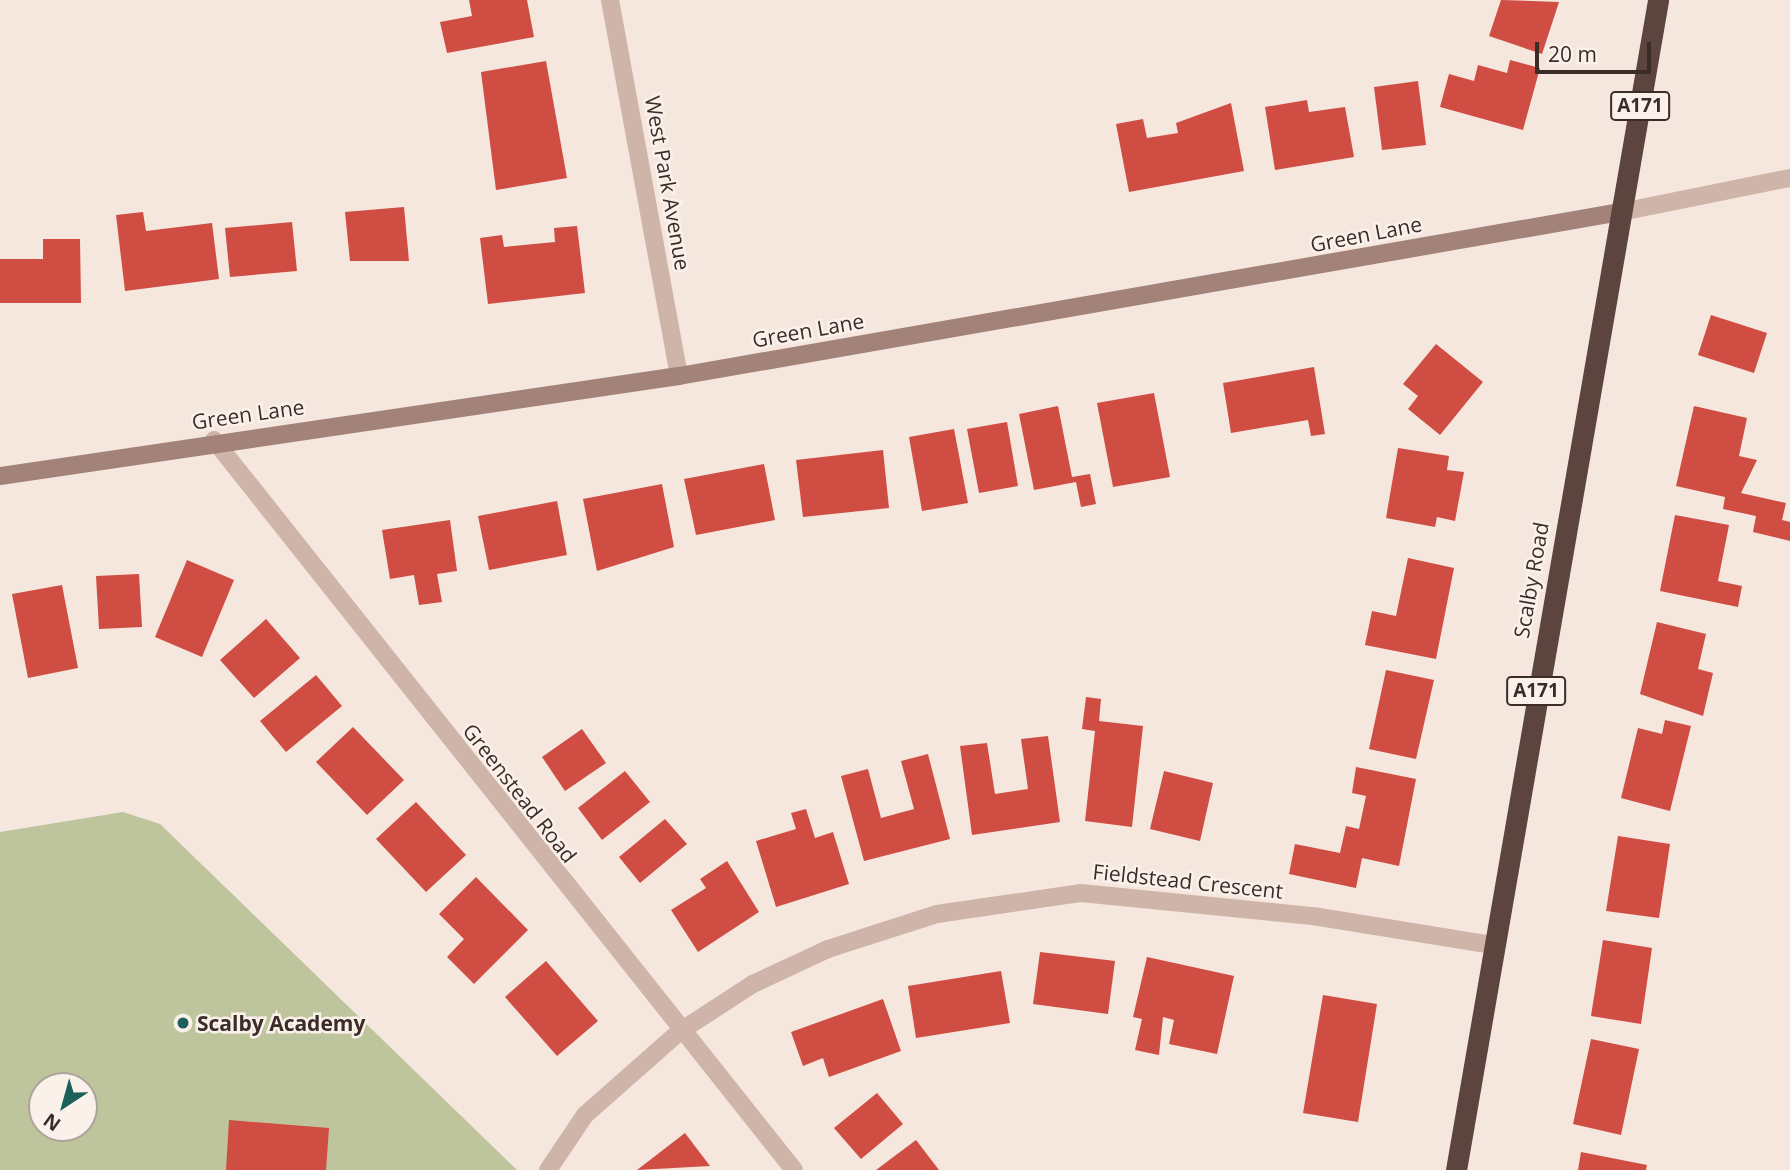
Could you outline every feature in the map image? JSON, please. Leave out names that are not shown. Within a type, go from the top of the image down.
[{"type":"highway","name":"Scalby Road","points":[[1456,1170],[1492,945],[1658,0]]},
{"type":"street","name":"West Park Avenue","points":[[610,0],[679,376]]},
{"type":"street","points":[[1621,212],[1790,178]]},
{"type":"street","name":"Green Lane","points":[[0,476],[214,440],[679,376],[1621,212]]},
{"type":"street","name":"Greenstead Road","points":[[214,440],[679,1032],[794,1170]]},
{"type":"street","name":"Fieldstead Crescent","points":[[548,1170],[585,1115],[679,1032],[753,984],[828,949],[937,914],[1081,893],[1313,916],[1492,945]]},
{"type":"green space","name":"Scalby Academy","points":[[123,812],[160,824],[517,1170],[0,1170],[0,832]]},
{"type":"building","points":[[469,0],[527,0],[534,37],[447,53],[440,22],[472,16]]},
{"type":"building","points":[[1501,0],[1559,2],[1542,54],[1489,36]]},
{"type":"building","points":[[1510,60],[1540,68],[1523,130],[1440,107],[1449,74],[1474,81],[1478,65],[1507,73]]},
{"type":"building","points":[[546,61],[567,178],[496,190],[481,72]]},
{"type":"building","points":[[1418,81],[1426,145],[1382,150],[1374,87]]},
{"type":"building","points":[[1307,100],[1309,112],[1345,107],[1354,157],[1275,170],[1265,107]]},
{"type":"building","points":[[1231,103],[1244,171],[1129,192],[1116,124],[1143,119],[1147,138],[1178,133],[1176,123]]},
{"type":"building","points":[[404,207],[409,261],[350,261],[345,212]]},
{"type":"building","points":[[143,212],[146,231],[212,223],[219,279],[125,291],[116,215]]},
{"type":"building","points":[[292,222],[297,271],[230,277],[225,228]]},
{"type":"building","points":[[577,226],[585,293],[488,304],[480,238],[502,235],[504,247],[555,242],[554,228]]},
{"type":"building","points":[[43,239],[80,239],[81,303],[0,303],[0,259],[43,259]]},
{"type":"building","points":[[1711,315],[1767,333],[1754,373],[1698,355]]},
{"type":"building","points":[[1436,344],[1483,382],[1440,435],[1408,409],[1418,396],[1403,384]]},
{"type":"building","points":[[1314,367],[1325,434],[1311,436],[1308,420],[1231,433],[1223,383]]},
{"type":"building","points":[[1154,393],[1170,477],[1113,487],[1097,403]]},
{"type":"building","points":[[1058,406],[1072,477],[1090,474],[1096,504],[1081,507],[1076,482],[1034,490],[1019,414]]},
{"type":"building","points":[[1694,406],[1747,418],[1739,456],[1757,460],[1741,493],[1786,503],[1782,520],[1790,522],[1790,541],[1753,532],[1756,516],[1723,509],[1725,497],[1676,486]]},
{"type":"building","points":[[1007,422],[1018,486],[979,493],[967,429]]},
{"type":"building","points":[[954,429],[968,503],[922,511],[909,437]]},
{"type":"building","points":[[1398,448],[1449,456],[1447,470],[1464,472],[1455,521],[1437,517],[1435,527],[1386,518]]},
{"type":"building","points":[[883,450],[889,508],[803,517],[796,460]]},
{"type":"building","points":[[764,464],[775,520],[696,535],[684,479]]},
{"type":"building","points":[[662,484],[674,547],[597,571],[583,499]]},
{"type":"building","points":[[557,501],[567,555],[489,570],[478,516]]},
{"type":"building","points":[[1675,515],[1729,525],[1718,581],[1742,586],[1738,607],[1660,591]]},
{"type":"building","points":[[450,520],[457,571],[437,574],[442,602],[419,605],[414,575],[390,579],[382,530]]},
{"type":"building","points":[[1408,558],[1454,568],[1436,659],[1365,645],[1372,611],[1396,616]]},
{"type":"building","points":[[187,560],[234,580],[202,657],[155,637]]},
{"type":"building","points":[[139,574],[142,627],[99,629],[96,576]]},
{"type":"building","points":[[62,585],[78,668],[28,678],[12,594]]},
{"type":"building","points":[[266,619],[300,658],[254,698],[220,660]]},
{"type":"building","points":[[1657,622],[1706,634],[1698,669],[1713,673],[1703,716],[1640,694]]},
{"type":"building","points":[[1386,670],[1434,680],[1416,759],[1369,749]]},
{"type":"building","points":[[316,675],[342,706],[286,752],[260,721]]},
{"type":"building","points":[[1086,697],[1101,699],[1099,721],[1143,726],[1132,827],[1085,821],[1095,731],[1082,729]]},
{"type":"building","points":[[1665,720],[1691,726],[1670,811],[1621,798],[1638,728],[1662,734]]},
{"type":"building","points":[[353,727],[404,780],[367,815],[316,762]]},
{"type":"building","points":[[582,729],[606,763],[565,791],[542,757]]},
{"type":"building","points":[[1048,736],[1060,822],[972,835],[960,746],[987,743],[995,794],[1028,789],[1021,739]]},
{"type":"building","points":[[928,754],[950,839],[864,861],[841,776],[868,769],[881,818],[914,809],[901,761]]},
{"type":"building","points":[[1356,767],[1416,779],[1399,866],[1362,858],[1356,888],[1289,874],[1295,844],[1340,853],[1346,826],[1359,829],[1366,796],[1352,793]]},
{"type":"building","points":[[625,771],[650,802],[602,840],[578,808]]},
{"type":"building","points":[[1164,771],[1213,783],[1200,841],[1150,829]]},
{"type":"building","points":[[416,802],[466,855],[426,892],[376,839]]},
{"type":"building","points":[[806,809],[815,838],[833,832],[849,884],[776,907],[756,841],[796,829],[791,813]]},
{"type":"building","points":[[665,819],[687,844],[640,883],[619,857]]},
{"type":"building","points":[[1618,836],[1670,844],[1659,918],[1606,911]]},
{"type":"building","points":[[727,861],[759,912],[698,952],[671,910],[706,888],[700,879]]},
{"type":"building","points":[[476,877],[528,930],[474,984],[447,957],[464,939],[439,914]]},
{"type":"building","points":[[1603,940],[1652,948],[1641,1024],[1591,1016]]},
{"type":"building","points":[[1040,952],[1115,961],[1108,1014],[1033,1004]]},
{"type":"building","points":[[1147,957],[1234,976],[1217,1054],[1169,1044],[1174,1020],[1163,1017],[1159,1055],[1135,1050],[1142,1019],[1133,1017]]},
{"type":"building","points":[[546,961],[598,1021],[557,1056],[505,997]]},
{"type":"building","points":[[1001,971],[1010,1023],[916,1038],[908,986]]},
{"type":"building","points":[[1323,995],[1377,1004],[1358,1122],[1303,1113]]},
{"type":"building","points":[[883,999],[901,1051],[829,1077],[823,1058],[803,1066],[791,1032]]},
{"type":"building","points":[[1591,1039],[1639,1049],[1621,1135],[1573,1124]]},
{"type":"building","points":[[877,1093],[903,1124],[861,1159],[834,1128]]},
{"type":"building","points":[[229,1120],[329,1128],[326,1170],[226,1170]]},
{"type":"building","points":[[685,1133],[710,1166],[637,1170]]},
{"type":"building","points":[[916,1140],[939,1170],[876,1170]]},
{"type":"building","points":[[1581,1152],[1647,1165],[1646,1170],[1578,1170]]},
{"type":"place","name":"Scalby Academy","points":[[183,1023]]}]
